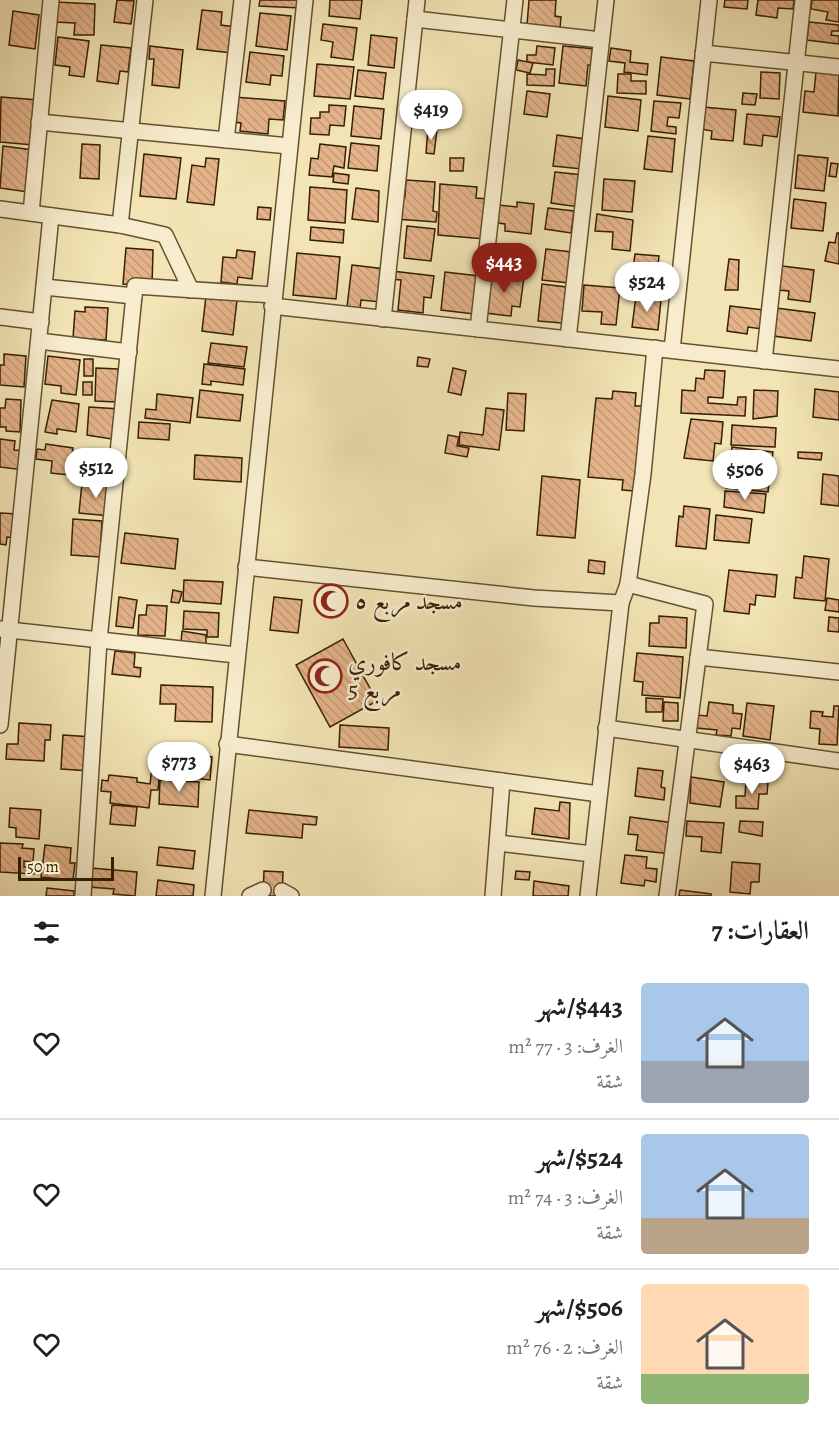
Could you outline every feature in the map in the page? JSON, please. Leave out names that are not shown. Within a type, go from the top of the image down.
[{"type":"street","points":[[31,213],[51,0]]},
{"type":"street","points":[[120,225],[145,0]]},
{"type":"street","points":[[226,140],[242,0]]},
{"type":"street","points":[[213,896],[304,0]]},
{"type":"street","points":[[383,319],[417,0]]},
{"type":"street","points":[[478,329],[515,0]]},
{"type":"street","points":[[568,339],[606,0]]},
{"type":"street","points":[[672,350],[704,53],[705,0]]},
{"type":"street","points":[[764,361],[803,0]]},
{"type":"street","points":[[415,19],[602,40]]},
{"type":"street","points":[[704,53],[839,67]]},
{"type":"street","points":[[39,122],[289,146]]},
{"type":"street","points":[[0,209],[120,225],[165,234],[191,290]]},
{"type":"street","points":[[0,724],[5,629],[39,341],[51,216]]},
{"type":"street","points":[[83,896],[99,640],[135,286],[272,300],[383,319],[839,369]]},
{"type":"street","points":[[44,288],[134,296]]},
{"type":"street","points":[[0,317],[41,322]]},
{"type":"street","points":[[39,341],[129,352]]},
{"type":"street","points":[[588,896],[621,603],[628,584],[643,474],[655,348]]},
{"type":"street","points":[[246,567],[534,598],[621,603]]},
{"type":"street","points":[[628,584],[705,604],[667,896]]},
{"type":"street","points":[[5,629],[236,655]]},
{"type":"street","points":[[698,657],[839,672]]},
{"type":"street","points":[[606,728],[839,761]]},
{"type":"street","points":[[227,744],[599,794]]},
{"type":"street","points":[[494,896],[502,781]]},
{"type":"street","points":[[498,843],[592,854]]},
{"type":"building","points":[[117,0],[134,1],[131,24],[114,22]]},
{"type":"building","points":[[260,0],[301,0],[300,8],[259,6]]},
{"type":"building","points":[[330,0],[362,0],[360,19],[329,16]]},
{"type":"building","points":[[529,0],[556,0],[555,16],[561,17],[560,28],[527,25]]},
{"type":"building","points":[[725,0],[748,0],[747,9],[724,7]]},
{"type":"building","points":[[758,0],[794,0],[793,9],[778,8],[777,18],[756,15]]},
{"type":"building","points":[[812,0],[839,0],[839,22],[826,20],[828,12],[811,9]]},
{"type":"building","points":[[55,2],[95,4],[94,35],[74,35],[75,23],[54,22]]},
{"type":"building","points":[[202,10],[222,12],[221,25],[235,27],[232,53],[197,49]]},
{"type":"building","points":[[13,11],[39,15],[35,49],[9,45]]},
{"type":"building","points":[[260,13],[291,16],[287,50],[256,46]]},
{"type":"building","points":[[809,22],[839,25],[839,31],[832,31],[831,35],[839,36],[839,44],[807,40]]},
{"type":"building","points":[[323,24],[357,28],[353,60],[331,57],[333,42],[321,40]]},
{"type":"building","points":[[371,35],[397,38],[394,68],[368,65]]},
{"type":"building","points":[[58,37],[89,41],[84,77],[69,75],[70,67],[55,65]]},
{"type":"building","points":[[101,45],[131,48],[128,72],[120,71],[118,84],[97,81]]},
{"type":"building","points":[[150,46],[183,50],[179,88],[152,85],[154,59],[149,59]]},
{"type":"building","points":[[537,46],[555,48],[553,65],[527,62],[527,55],[536,55]]},
{"type":"building","points":[[563,46],[596,49],[594,66],[588,65],[586,86],[559,83]]},
{"type":"building","points":[[611,48],[631,51],[630,62],[648,64],[647,75],[624,72],[625,63],[609,61]]},
{"type":"building","points":[[250,52],[284,56],[282,76],[271,75],[270,85],[246,82]]},
{"type":"building","points":[[661,57],[694,61],[690,99],[657,95]]},
{"type":"building","points":[[518,60],[533,63],[530,73],[516,70]]},
{"type":"building","points":[[317,64],[354,67],[350,99],[314,96]]},
{"type":"building","points":[[546,69],[555,69],[554,86],[527,85],[527,74],[546,75]]},
{"type":"building","points":[[358,70],[386,73],[383,99],[355,96]]},
{"type":"building","points":[[761,72],[780,73],[779,99],[760,98]]},
{"type":"building","points":[[816,72],[839,75],[838,116],[803,112],[805,91],[814,92]]},
{"type":"building","points":[[618,74],[631,74],[631,81],[646,81],[646,94],[617,93]]},
{"type":"building","points":[[527,91],[550,94],[547,117],[524,114]]},
{"type":"building","points":[[743,93],[757,94],[755,105],[742,104]]},
{"type":"building","points":[[608,96],[641,100],[638,131],[605,127]]},
{"type":"building","points":[[1,97],[38,100],[33,145],[0,142]]},
{"type":"building","points":[[234,97],[285,101],[283,120],[269,119],[268,134],[240,131],[241,123],[232,122]]},
{"type":"building","points":[[654,101],[681,103],[679,118],[668,117],[667,126],[676,127],[676,134],[651,131]]},
{"type":"building","points":[[329,105],[346,106],[344,126],[330,125],[329,135],[310,134],[311,118],[320,118],[320,112],[329,112]]},
{"type":"building","points":[[354,106],[384,109],[381,139],[351,136]]},
{"type":"building","points":[[703,107],[736,110],[733,141],[711,139],[712,131],[701,129]]},
{"type":"building","points":[[747,114],[780,117],[777,137],[763,135],[762,146],[744,144]]},
{"type":"building","points":[[428,129],[437,130],[434,154],[426,153]]},
{"type":"building","points":[[557,135],[586,139],[582,169],[553,166]]},
{"type":"building","points":[[648,136],[675,139],[672,172],[644,169]]},
{"type":"building","points":[[351,143],[379,146],[377,171],[348,168]]},
{"type":"building","points":[[82,144],[100,145],[99,179],[80,178]]},
{"type":"building","points":[[320,144],[346,147],[344,168],[334,166],[332,177],[309,175],[311,158],[318,159]]},
{"type":"building","points":[[3,146],[33,150],[28,192],[0,188]]},
{"type":"building","points":[[144,154],[181,158],[176,199],[140,196]]},
{"type":"building","points":[[798,155],[828,158],[824,191],[795,188]]},
{"type":"building","points":[[206,158],[219,159],[214,205],[187,202],[192,165],[205,167]]},
{"type":"building","points":[[450,158],[464,158],[463,171],[450,171]]},
{"type":"building","points":[[831,163],[838,164],[836,177],[829,176]]},
{"type":"building","points":[[555,172],[583,175],[579,207],[551,203]]},
{"type":"building","points":[[334,173],[349,175],[348,184],[333,182]]},
{"type":"building","points":[[604,179],[635,181],[632,212],[602,210]]},
{"type":"building","points":[[406,180],[435,182],[433,211],[437,212],[436,222],[396,219],[398,196],[405,197]]},
{"type":"building","points":[[440,184],[477,187],[476,198],[488,199],[485,239],[438,235]]},
{"type":"building","points":[[310,187],[347,190],[345,223],[308,220]]},
{"type":"building","points":[[356,188],[379,191],[378,222],[352,219]]},
{"type":"building","points":[[794,199],[826,203],[823,231],[791,228]]},
{"type":"building","points":[[517,202],[534,204],[531,234],[505,231],[505,224],[498,223],[499,205],[517,207]]},
{"type":"building","points":[[258,207],[271,208],[270,220],[257,219]]},
{"type":"building","points":[[548,208],[574,211],[571,233],[545,229]]},
{"type":"building","points":[[597,214],[633,220],[630,251],[612,249],[613,232],[595,231]]},
{"type":"building","points":[[407,226],[435,229],[431,261],[404,258]]},
{"type":"building","points":[[311,227],[344,230],[343,243],[310,240]]},
{"type":"building","points":[[837,233],[839,233],[839,264],[825,261],[829,242],[835,243]]},
{"type":"building","points":[[126,248],[153,250],[152,286],[123,284]]},
{"type":"building","points":[[546,249],[572,252],[569,283],[542,280]]},
{"type":"building","points":[[237,250],[255,252],[252,279],[238,277],[237,284],[221,282],[223,257],[236,258]]},
{"type":"building","points":[[297,253],[340,257],[336,299],[293,295]]},
{"type":"building","points":[[635,254],[659,256],[656,286],[631,284]]},
{"type":"building","points":[[729,259],[739,260],[738,290],[725,290]]},
{"type":"building","points":[[352,265],[385,269],[381,302],[361,300],[360,309],[347,307]]},
{"type":"building","points":[[782,266],[814,270],[810,302],[788,299],[789,291],[779,290]]},
{"type":"building","points":[[392,271],[434,276],[431,298],[424,297],[423,313],[398,310],[401,280],[391,279]]},
{"type":"building","points":[[445,272],[479,276],[474,314],[441,310]]},
{"type":"building","points":[[490,273],[524,277],[520,307],[512,306],[511,316],[485,313]]},
{"type":"building","points":[[542,284],[566,287],[562,323],[538,321]]},
{"type":"building","points":[[584,285],[620,288],[616,325],[601,324],[602,312],[582,311]]},
{"type":"building","points":[[206,296],[237,300],[233,335],[202,331]]},
{"type":"building","points":[[636,296],[661,300],[658,330],[632,327]]},
{"type":"building","points":[[730,306],[764,310],[762,329],[748,327],[747,334],[727,331]]},
{"type":"building","points":[[85,307],[108,308],[106,340],[73,338],[75,311],[85,312]]},
{"type":"building","points":[[776,308],[815,313],[811,341],[773,336]]},
{"type":"building","points":[[211,343],[247,347],[244,367],[208,363]]},
{"type":"building","points":[[4,354],[26,356],[24,387],[0,385],[0,365],[4,365]]},
{"type":"building","points":[[48,356],[80,360],[76,395],[61,393],[61,386],[45,384]]},
{"type":"building","points":[[418,357],[430,359],[428,367],[417,366]]},
{"type":"building","points":[[84,359],[93,359],[93,376],[84,376]]},
{"type":"building","points":[[204,364],[245,369],[243,385],[211,381],[211,385],[202,384]]},
{"type":"building","points":[[96,368],[118,369],[117,402],[95,401]]},
{"type":"building","points":[[453,368],[466,371],[461,395],[448,392]]},
{"type":"building","points":[[705,370],[725,371],[723,398],[708,397],[708,403],[737,405],[738,397],[746,397],[745,416],[681,413],[682,390],[695,391],[696,378],[704,379]]},
{"type":"building","points":[[83,382],[92,382],[92,395],[83,395]]},
{"type":"building","points":[[815,389],[839,392],[839,420],[813,417]]},
{"type":"building","points":[[200,390],[243,395],[240,421],[197,417]]},
{"type":"building","points":[[754,390],[778,391],[777,416],[753,419]]},
{"type":"building","points":[[613,391],[636,393],[635,406],[642,406],[635,491],[622,490],[623,480],[588,477],[596,398],[612,399]]},
{"type":"building","points":[[508,393],[526,394],[524,431],[506,430]]},
{"type":"building","points":[[157,394],[193,398],[190,423],[145,418],[146,409],[156,410]]},
{"type":"building","points":[[6,399],[21,400],[20,432],[6,431],[6,427],[0,427],[0,408],[5,408]]},
{"type":"building","points":[[52,400],[79,404],[76,432],[57,429],[57,434],[45,432]]},
{"type":"building","points":[[89,407],[120,409],[118,440],[87,435]]},
{"type":"building","points":[[486,408],[504,410],[499,450],[459,445],[460,432],[483,435]]},
{"type":"building","points":[[691,419],[723,422],[721,444],[715,443],[713,461],[684,458]]},
{"type":"building","points":[[139,422],[170,424],[169,440],[138,438]]},
{"type":"building","points":[[732,425],[776,428],[775,447],[731,445]]},
{"type":"building","points":[[448,435],[459,437],[457,446],[469,448],[467,457],[445,453]]},
{"type":"building","points":[[0,439],[15,441],[14,450],[27,451],[24,470],[0,467]]},
{"type":"building","points":[[46,444],[73,448],[69,475],[51,473],[52,461],[36,459],[37,449],[45,450]]},
{"type":"building","points":[[732,447],[773,452],[771,467],[730,465]]},
{"type":"building","points":[[798,452],[822,453],[821,460],[798,458]]},
{"type":"building","points":[[195,455],[242,458],[241,482],[194,479]]},
{"type":"building","points":[[728,469],[770,474],[768,492],[726,488]]},
{"type":"building","points":[[823,474],[839,476],[839,506],[821,504]]},
{"type":"building","points":[[542,476],[580,480],[575,538],[537,535]]},
{"type":"building","points":[[82,483],[114,486],[110,516],[79,513]]},
{"type":"building","points":[[725,491],[766,494],[764,513],[724,507]]},
{"type":"building","points":[[684,506],[710,509],[706,549],[676,546],[679,516],[683,517]]},
{"type":"building","points":[[0,513],[19,514],[18,538],[7,537],[6,545],[0,544]]},
{"type":"building","points":[[716,515],[752,519],[749,543],[714,540]]},
{"type":"building","points":[[73,519],[102,521],[100,557],[71,555]]},
{"type":"building","points":[[125,533],[178,539],[175,569],[121,563]]},
{"type":"building","points":[[804,556],[829,559],[825,601],[794,598],[796,577],[802,578]]},
{"type":"building","points":[[589,560],[605,562],[604,574],[588,572]]},
{"type":"building","points":[[729,570],[777,575],[775,597],[756,595],[755,605],[750,604],[749,614],[724,611]]},
{"type":"building","points":[[184,580],[223,582],[221,604],[183,601]]},
{"type":"building","points":[[173,590],[182,592],[179,603],[171,602]]},
{"type":"building","points":[[119,597],[137,600],[133,628],[116,626]]},
{"type":"building","points":[[274,597],[302,600],[298,633],[270,630]]},
{"type":"building","points":[[827,598],[839,600],[839,612],[825,610]]},
{"type":"building","points":[[147,605],[167,606],[165,636],[138,635],[139,615],[146,615]]},
{"type":"building","points":[[184,611],[219,613],[218,637],[207,637],[207,630],[183,629]]},
{"type":"building","points":[[659,616],[687,618],[686,648],[649,646],[650,623],[659,623]]},
{"type":"building","points":[[829,617],[839,618],[839,632],[828,631]]},
{"type":"building","points":[[182,631],[206,635],[206,646],[181,643]]},
{"type":"building","points":[[343,639],[377,701],[330,727],[296,665]]},
{"type":"building","points":[[115,651],[135,653],[134,667],[141,668],[140,677],[112,674]]},
{"type":"building","points":[[637,653],[683,657],[680,698],[642,695],[643,682],[634,681]]},
{"type":"building","points":[[161,685],[213,687],[212,722],[175,721],[176,704],[160,704]]},
{"type":"building","points":[[646,698],[663,699],[662,712],[646,712]]},
{"type":"building","points":[[664,702],[678,703],[678,721],[663,721]]},
{"type":"building","points":[[709,702],[733,705],[733,713],[742,714],[740,729],[732,728],[731,736],[716,735],[717,730],[696,728],[697,715],[707,716]]},
{"type":"building","points":[[747,703],[774,706],[770,740],[743,736]]},
{"type":"building","points":[[834,706],[839,706],[837,745],[819,744],[820,729],[810,728],[811,711],[823,712],[822,716],[833,717]]},
{"type":"building","points":[[19,723],[51,725],[50,740],[45,740],[44,761],[6,759],[7,744],[18,744]]},
{"type":"building","points":[[340,725],[389,728],[388,750],[339,747]]},
{"type":"building","points":[[63,735],[93,737],[90,771],[61,769]]},
{"type":"building","points":[[154,750],[162,751],[158,790],[151,790],[149,808],[110,803],[111,792],[101,791],[102,780],[108,781],[109,775],[137,778],[137,782],[150,784]]},
{"type":"building","points":[[168,752],[212,757],[210,780],[165,775]]},
{"type":"building","points":[[638,768],[663,771],[661,787],[665,788],[664,800],[635,796]]},
{"type":"building","points":[[691,777],[724,782],[720,807],[690,803]]},
{"type":"building","points":[[160,780],[199,782],[198,807],[159,804]]},
{"type":"building","points":[[746,781],[768,782],[767,794],[759,794],[758,809],[736,808],[736,796],[745,796]]},
{"type":"building","points":[[560,802],[570,803],[569,839],[532,834],[535,808],[559,811]]},
{"type":"building","points":[[112,805],[137,807],[135,826],[110,824]]},
{"type":"building","points":[[10,808],[41,810],[39,839],[16,837],[16,828],[9,827]]},
{"type":"building","points":[[249,810],[317,817],[316,825],[303,824],[302,838],[246,833]]},
{"type":"building","points":[[630,817],[674,823],[671,854],[636,850],[638,835],[628,834]]},
{"type":"building","points":[[687,821],[724,823],[721,853],[701,851],[702,837],[686,836]]},
{"type":"building","points":[[740,821],[763,822],[762,836],[739,832]]},
{"type":"building","points":[[0,843],[23,844],[22,848],[34,849],[33,862],[24,861],[24,867],[35,867],[34,874],[0,872]]},
{"type":"building","points":[[45,845],[71,848],[70,863],[75,863],[73,880],[41,877]]},
{"type":"building","points":[[159,847],[195,851],[193,869],[157,865]]},
{"type":"building","points":[[625,855],[647,857],[646,868],[657,869],[656,882],[645,880],[644,886],[621,883]]},
{"type":"building","points":[[732,862],[760,864],[759,882],[751,882],[750,894],[730,892]]},
{"type":"building","points":[[91,868],[137,872],[135,896],[113,894],[114,889],[89,887]]},
{"type":"building","points":[[264,871],[283,872],[282,896],[263,896]]},
{"type":"building","points":[[516,871],[530,872],[529,880],[515,879]]},
{"type":"building","points":[[158,880],[194,885],[193,896],[156,896]]},
{"type":"building","points":[[534,881],[569,886],[568,896],[533,896]]},
{"type":"building","points":[[47,888],[74,891],[74,896],[46,896]]},
{"type":"building","points":[[680,890],[711,894],[711,896],[679,896]]},
{"type":"place","name":"مسجد مربع ٥","points":[[331,601]]},
{"type":"place","name":"مسجد كافوري مربع 5","points":[[325,676]]}]
